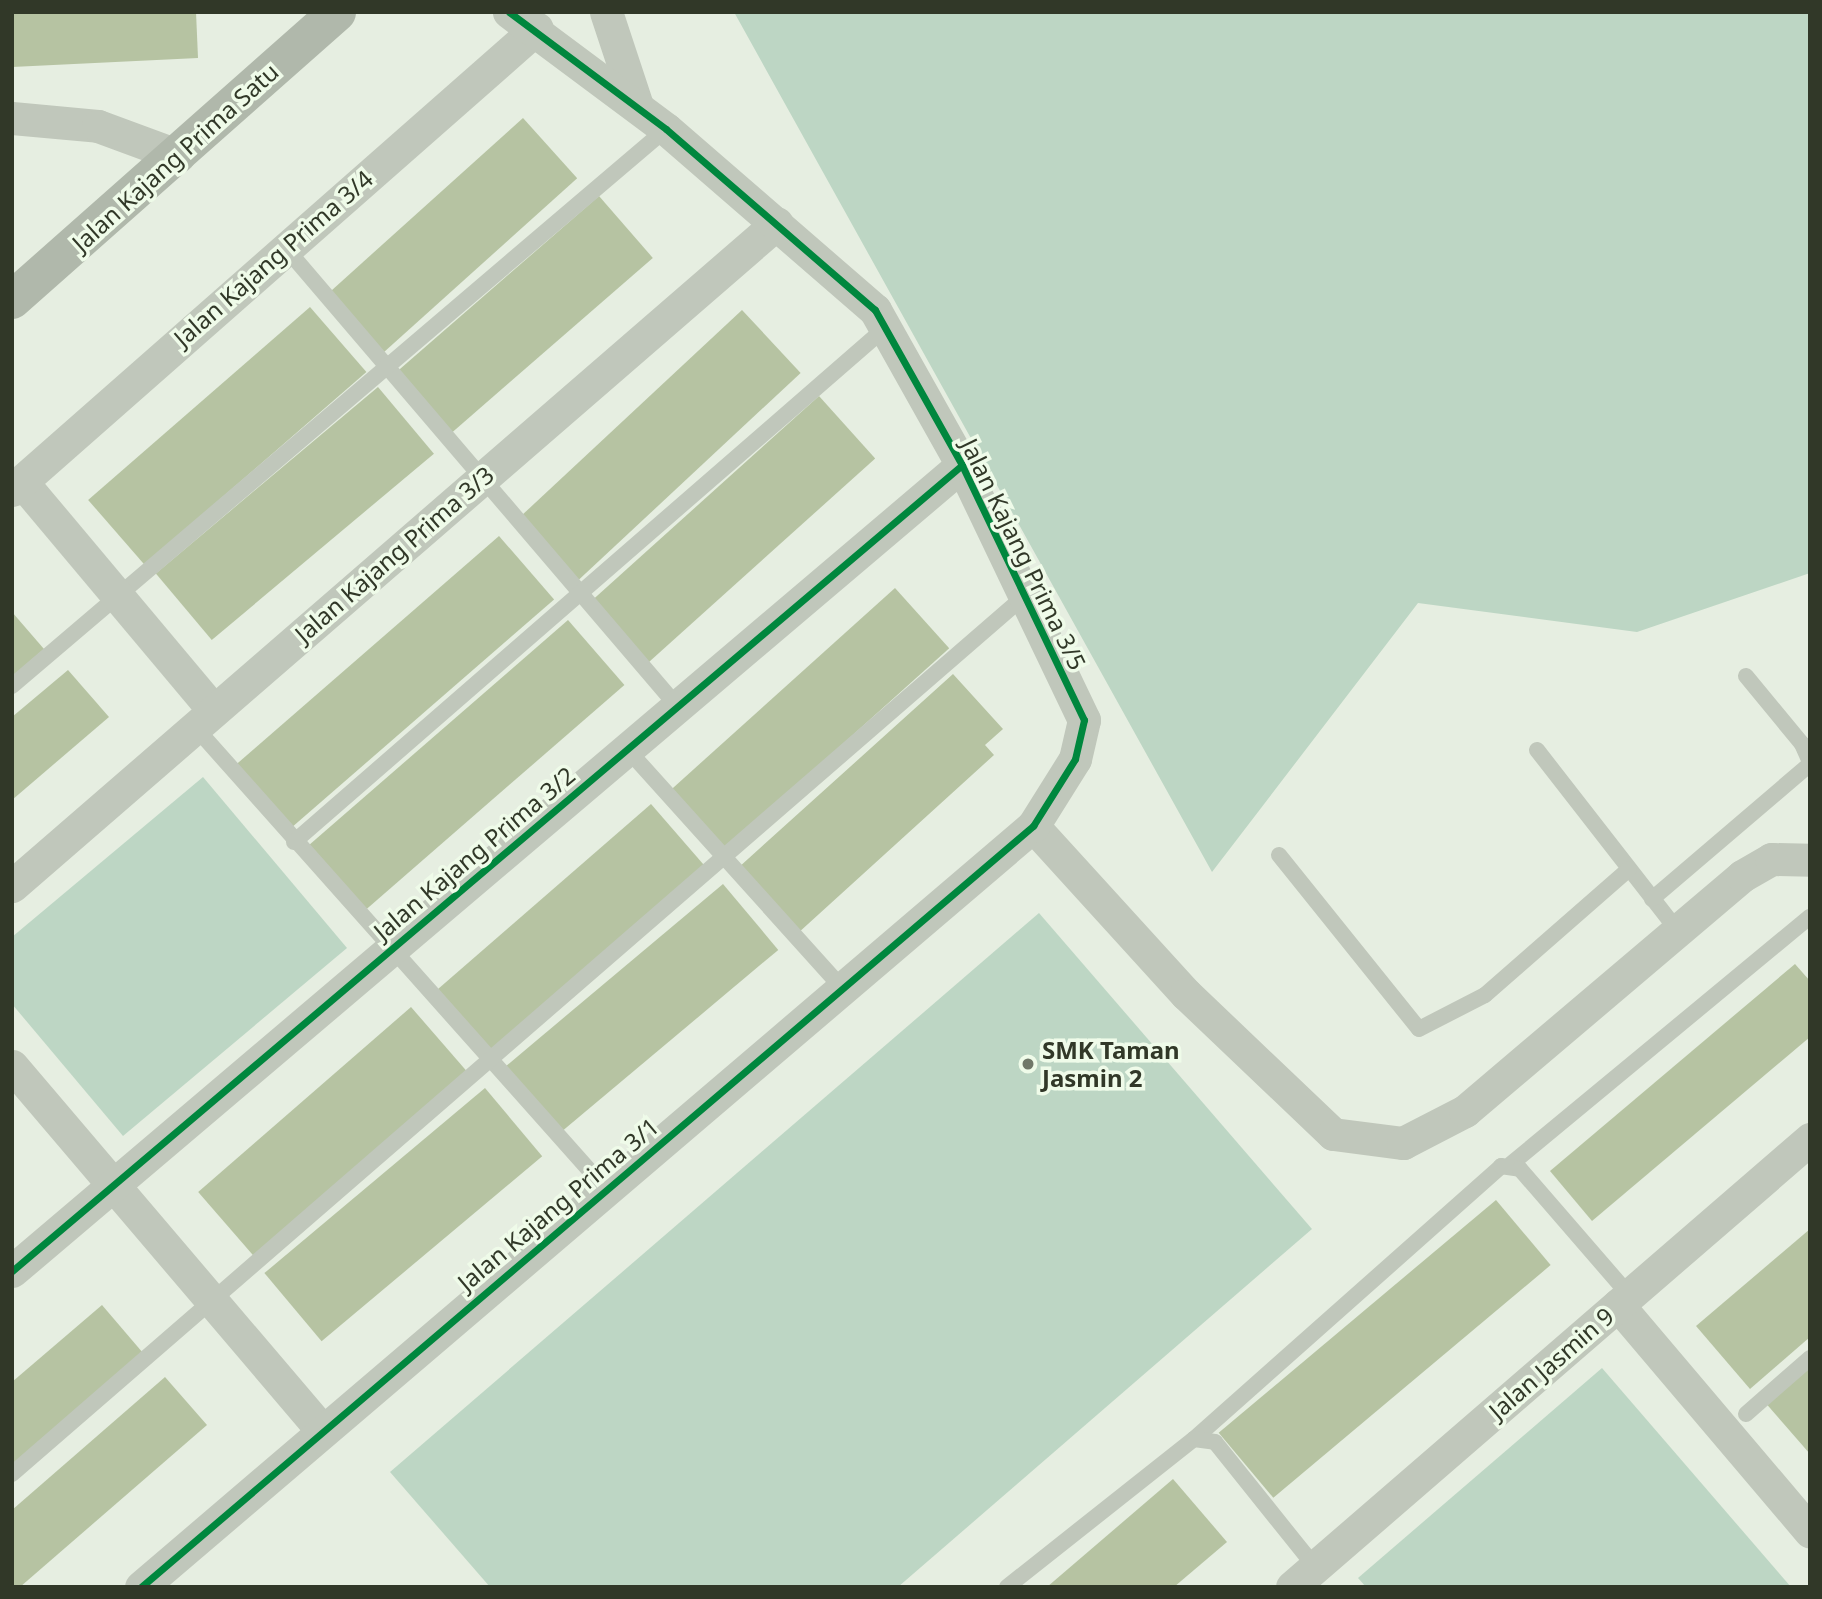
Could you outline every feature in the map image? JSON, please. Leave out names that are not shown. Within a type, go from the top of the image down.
[{"type":"street","name":"Jalan Kajang Prima Satu","points":[[12,300],[179,156],[337,12]]},
{"type":"street","points":[[606,12],[637,106]]},
{"type":"street","name":"Jalan Kajang Prima 3/5","points":[[523,20],[666,129],[875,310],[962,465],[1021,599],[1084,720],[1058,795],[1033,826],[1001,853]]},
{"type":"street","name":"Jalan Kajang Prima 3/4","points":[[17,486],[284,246],[523,20]]},
{"type":"street","points":[[12,118],[98,126],[179,156]]},
{"type":"street","name":"Jalan Kajang Prima 3/3","points":[[12,886],[776,223]]},
{"type":"street","name":"Jalan Kajang Prima 3/2","points":[[12,1271],[962,465]]},
{"type":"street","points":[[17,486],[117,595],[204,719]]},
{"type":"street","points":[[1033,826],[1186,994],[1333,1134],[1403,1143],[1465,1111],[1676,930],[1771,859],[1810,860]]},
{"type":"street","name":"Jalan Kajang Prima 3/1","points":[[141,1587],[321,1429],[1001,853]]},
{"type":"street","points":[[15,1075],[113,1185],[321,1429]]},
{"type":"street","name":"Jalan Jasmin 9","points":[[1313,1580],[1624,1300],[1810,1139]]},
{"type":"street","points":[[1624,1300],[1810,1531]]},
{"type":"lane","points":[[12,686],[666,129]]},
{"type":"lane","points":[[284,246],[383,369],[677,706]]},
{"type":"lane","points":[[294,842],[884,329]]},
{"type":"lane","points":[[12,1474],[1021,599]]},
{"type":"lane","points":[[1652,899],[1810,763],[1802,744],[1746,676]]},
{"type":"lane","points":[[204,719],[294,842],[488,1062],[606,1189]]},
{"type":"lane","points":[[627,749],[722,859],[842,988]]},
{"type":"lane","points":[[1537,750],[1676,930]]},
{"type":"lane","points":[[1279,855],[1419,1029],[1485,995],[1629,869]]},
{"type":"lane","points":[[1007,1587],[1194,1439],[1488,1173],[1511,1164],[1810,917]]},
{"type":"lane","points":[[1511,1164],[1624,1300]]},
{"type":"lane","points":[[1746,1414],[1810,1358]]},
{"type":"lane","points":[[1194,1439],[1215,1442],[1313,1580]]},
{"type":"green space","points":[[734,12],[1810,12],[1810,573],[1637,632],[1418,603],[1212,872]]},
{"type":"green space","points":[[203,777],[347,948],[123,1136],[12,1004],[12,937]]},
{"type":"green space","name":"SMK Taman Jasmin 2","points":[[1039,913],[1312,1229],[898,1587],[490,1587],[390,1472]]},
{"type":"green space","points":[[1602,1368],[1791,1587],[1366,1587],[1358,1578]]},
{"type":"building","points":[[12,12],[196,12],[198,58],[12,67]]},
{"type":"building","points":[[523,118],[577,178],[381,355],[327,295]]},
{"type":"building","points":[[599,196],[653,258],[452,432],[398,371]]},
{"type":"building","points":[[310,307],[366,372],[145,565],[88,500]]},
{"type":"building","points":[[742,310],[801,373],[576,582],[517,519]]},
{"type":"building","points":[[378,387],[434,454],[212,640],[156,573]]},
{"type":"building","points":[[819,396],[875,458],[647,664],[591,601]]},
{"type":"building","points":[[499,536],[554,599],[288,830],[233,767]]},
{"type":"building","points":[[895,588],[949,648],[723,852],[669,791]]},
{"type":"building","points":[[12,612],[44,649],[12,677]]},
{"type":"building","points":[[568,620],[624,685],[362,913],[305,848]]},
{"type":"building","points":[[68,670],[109,717],[12,800],[12,717]]},
{"type":"building","points":[[953,674],[1003,729],[985,745],[994,755],[797,934],[738,868]]},
{"type":"building","points":[[651,804],[705,867],[487,1056],[433,994]]},
{"type":"building","points":[[723,884],[778,950],[558,1134],[503,1068]]},
{"type":"building","points":[[1795,964],[1810,981],[1810,1037],[1592,1221],[1550,1171]]},
{"type":"building","points":[[411,1007],[467,1072],[255,1257],[198,1192]]},
{"type":"building","points":[[485,1088],[542,1156],[322,1341],[264,1273]]},
{"type":"building","points":[[1496,1200],[1551,1265],[1273,1498],[1219,1433]]},
{"type":"building","points":[[1810,1229],[1810,1337],[1750,1389],[1696,1326]]},
{"type":"building","points":[[102,1305],[143,1353],[12,1466],[12,1382]]},
{"type":"building","points":[[1810,1359],[1810,1454],[1763,1400]]},
{"type":"building","points":[[165,1377],[207,1425],[20,1587],[12,1587],[12,1510]]},
{"type":"building","points":[[1173,1479],[1227,1542],[1174,1587],[1047,1587]]},
{"type":"cycle path","points":[[141,1587],[1033,826],[1075,759],[1084,720],[962,465],[875,310],[666,129],[509,12]]},
{"type":"cycle path","points":[[12,1271],[962,465]]},
{"type":"place","name":"SMK Taman Jasmin 2","points":[[1028,1064]]}]
